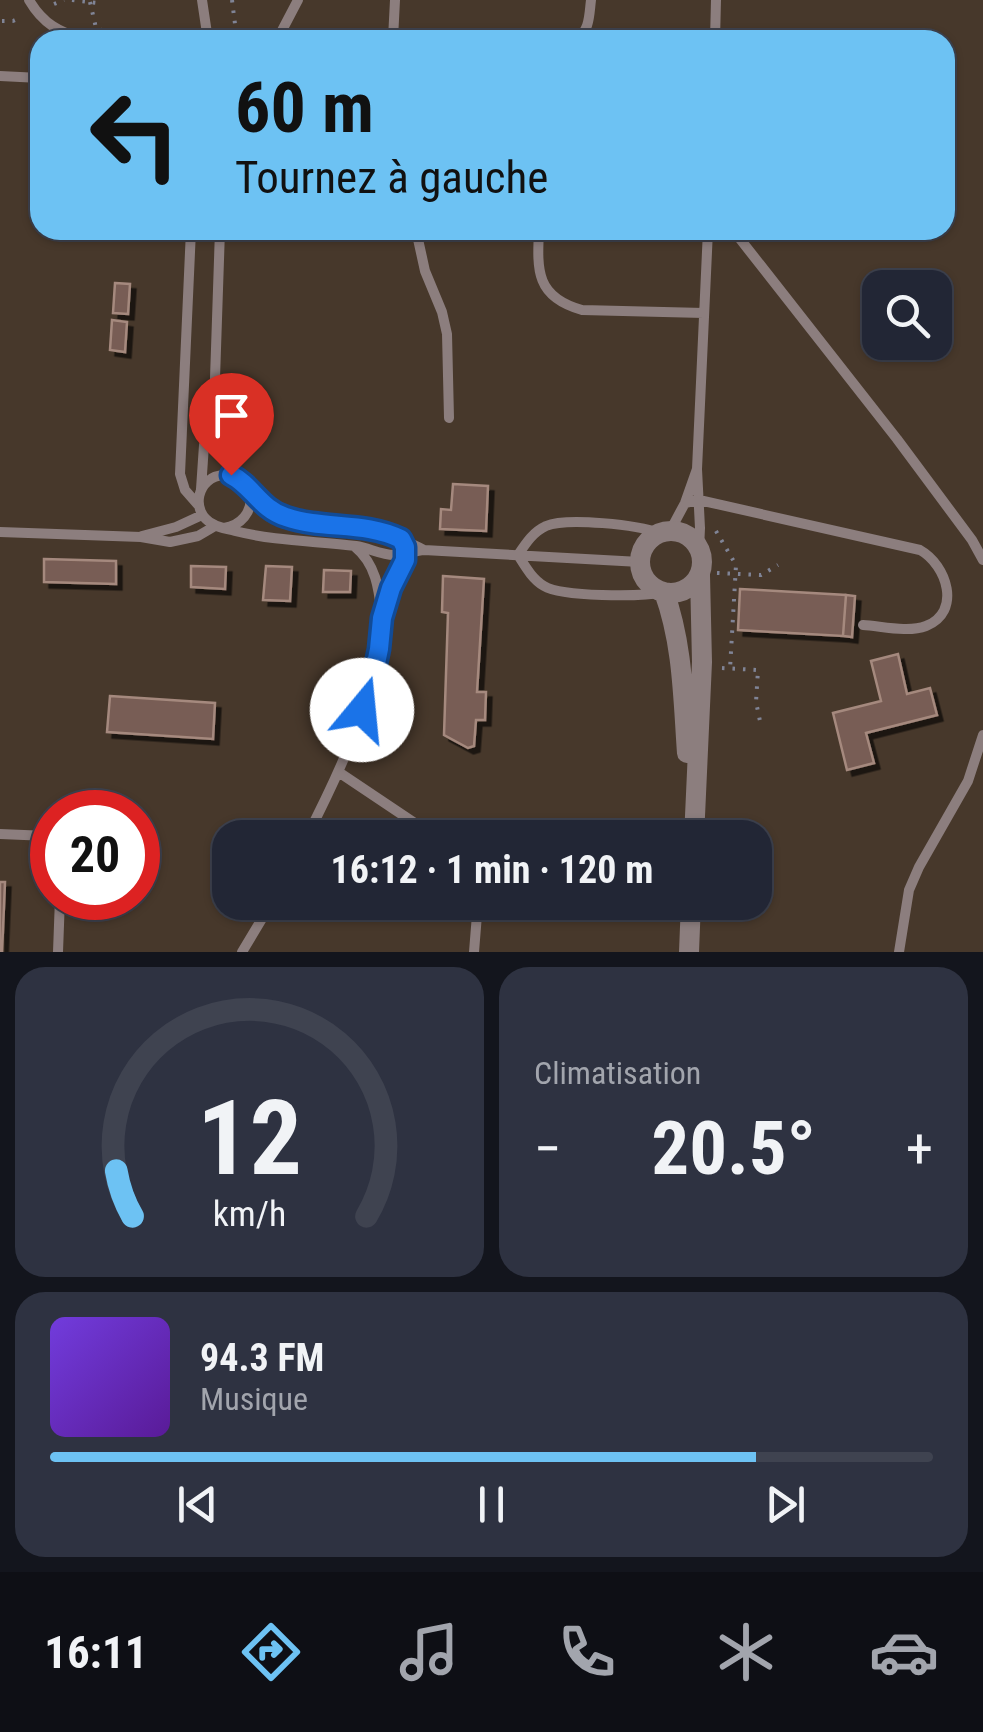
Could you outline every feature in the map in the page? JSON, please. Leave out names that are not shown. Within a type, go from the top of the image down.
[{"type":"street","points":[[694,820],[706,574],[699,548],[687,536],[665,532],[646,544],[640,562],[644,578],[664,592],[680,592],[706,574]]},
{"type":"street","points":[[664,592],[680,651],[692,820]]},
{"type":"street","points":[[689,952],[690,920]]},
{"type":"lane","points":[[29,0],[39,16],[58,30]]},
{"type":"lane","points":[[202,0],[206,30]]},
{"type":"lane","points":[[282,30],[298,0]]},
{"type":"lane","points":[[393,30],[395,0]]},
{"type":"lane","points":[[586,30],[591,0]]},
{"type":"lane","points":[[716,0],[716,30]]},
{"type":"lane","points":[[0,76],[30,78]]},
{"type":"lane","points":[[191,240],[180,474],[185,490],[200,510],[220,527],[281,540],[354,546],[395,555],[424,550],[640,562]]},
{"type":"lane","points":[[220,240],[214,408],[222,447],[238,478],[263,504],[288,518],[375,529],[424,550]]},
{"type":"lane","points":[[418,240],[424,271],[448,334],[449,418]]},
{"type":"lane","points":[[538,240],[537,264],[542,280],[550,294],[565,305],[582,310],[704,312]]},
{"type":"lane","points":[[699,548],[697,469],[708,240]]},
{"type":"lane","points":[[741,240],[897,440],[983,560]]},
{"type":"lane","points":[[200,510],[204,444],[214,408]]},
{"type":"lane","points":[[518,555],[539,530],[562,522],[665,532],[685,502],[697,469]]},
{"type":"lane","points":[[201,489],[214,477],[238,478]]},
{"type":"lane","points":[[0,532],[141,536],[170,542],[241,522],[247,516],[249,491]]},
{"type":"lane","points":[[685,502],[700,500],[920,550],[937,563],[943,573],[946,602],[934,622],[916,628],[863,625]]},
{"type":"lane","points":[[141,536],[176,526],[200,510]]},
{"type":"lane","points":[[315,820],[340,773],[373,678],[382,618],[405,560],[401,539]]},
{"type":"lane","points":[[354,546],[364,554],[375,574],[382,618]]},
{"type":"lane","points":[[518,555],[540,584],[559,592],[640,596],[664,592]]},
{"type":"lane","points":[[899,952],[909,890],[968,781],[983,735]]},
{"type":"lane","points":[[340,773],[410,820]]},
{"type":"lane","points":[[0,834],[30,835]]},
{"type":"lane","points":[[58,952],[59,920]]},
{"type":"lane","points":[[242,952],[261,920]]},
{"type":"lane","points":[[474,952],[477,920]]},
{"type":"path","points":[[54,4],[64,0]]},
{"type":"path","points":[[72,0],[93,2],[96,28],[102,30]]},
{"type":"path","points":[[232,0],[236,30]]},
{"type":"path","points":[[2,21],[12,22],[29,14]]},
{"type":"path","points":[[716,530],[736,565],[730,668]]},
{"type":"path","points":[[706,574],[761,575],[778,565]]},
{"type":"path","points":[[712,668],[758,670],[756,702],[760,721]]},
{"type":"shaded area","points":[[0,0],[983,0],[983,952],[0,952]]},
{"type":"building","points":[[115,283],[130,284],[128,314],[113,313]]},
{"type":"building","points":[[112,320],[127,322],[125,352],[110,350]]},
{"type":"building","points":[[453,484],[488,486],[486,531],[440,529],[441,509],[451,510]]},
{"type":"building","points":[[44,559],[116,561],[116,584],[44,582]]},
{"type":"building","points":[[191,566],[226,567],[225,589],[191,587]]},
{"type":"building","points":[[266,566],[292,567],[290,601],[263,600]]},
{"type":"building","points":[[324,570],[351,571],[350,592],[323,592]]},
{"type":"building","points":[[443,576],[484,579],[477,692],[486,692],[485,720],[476,720],[474,746],[468,748],[444,735],[448,613],[442,612]]},
{"type":"building","points":[[740,589],[846,595],[843,636],[738,630]]},
{"type":"building","points":[[846,595],[855,596],[852,637],[843,636]]},
{"type":"building","points":[[898,654],[907,694],[930,688],[937,715],[866,733],[874,763],[847,770],[833,713],[881,701],[871,661]]},
{"type":"building","points":[[110,696],[215,703],[213,739],[107,732]]},
{"type":"building","points":[[0,882],[5,882],[2,952],[0,952]]},
{"type":"route","points":[[231,475],[277,514],[301,521],[375,529],[401,539],[405,560],[382,618],[373,678],[362,710]]}]
